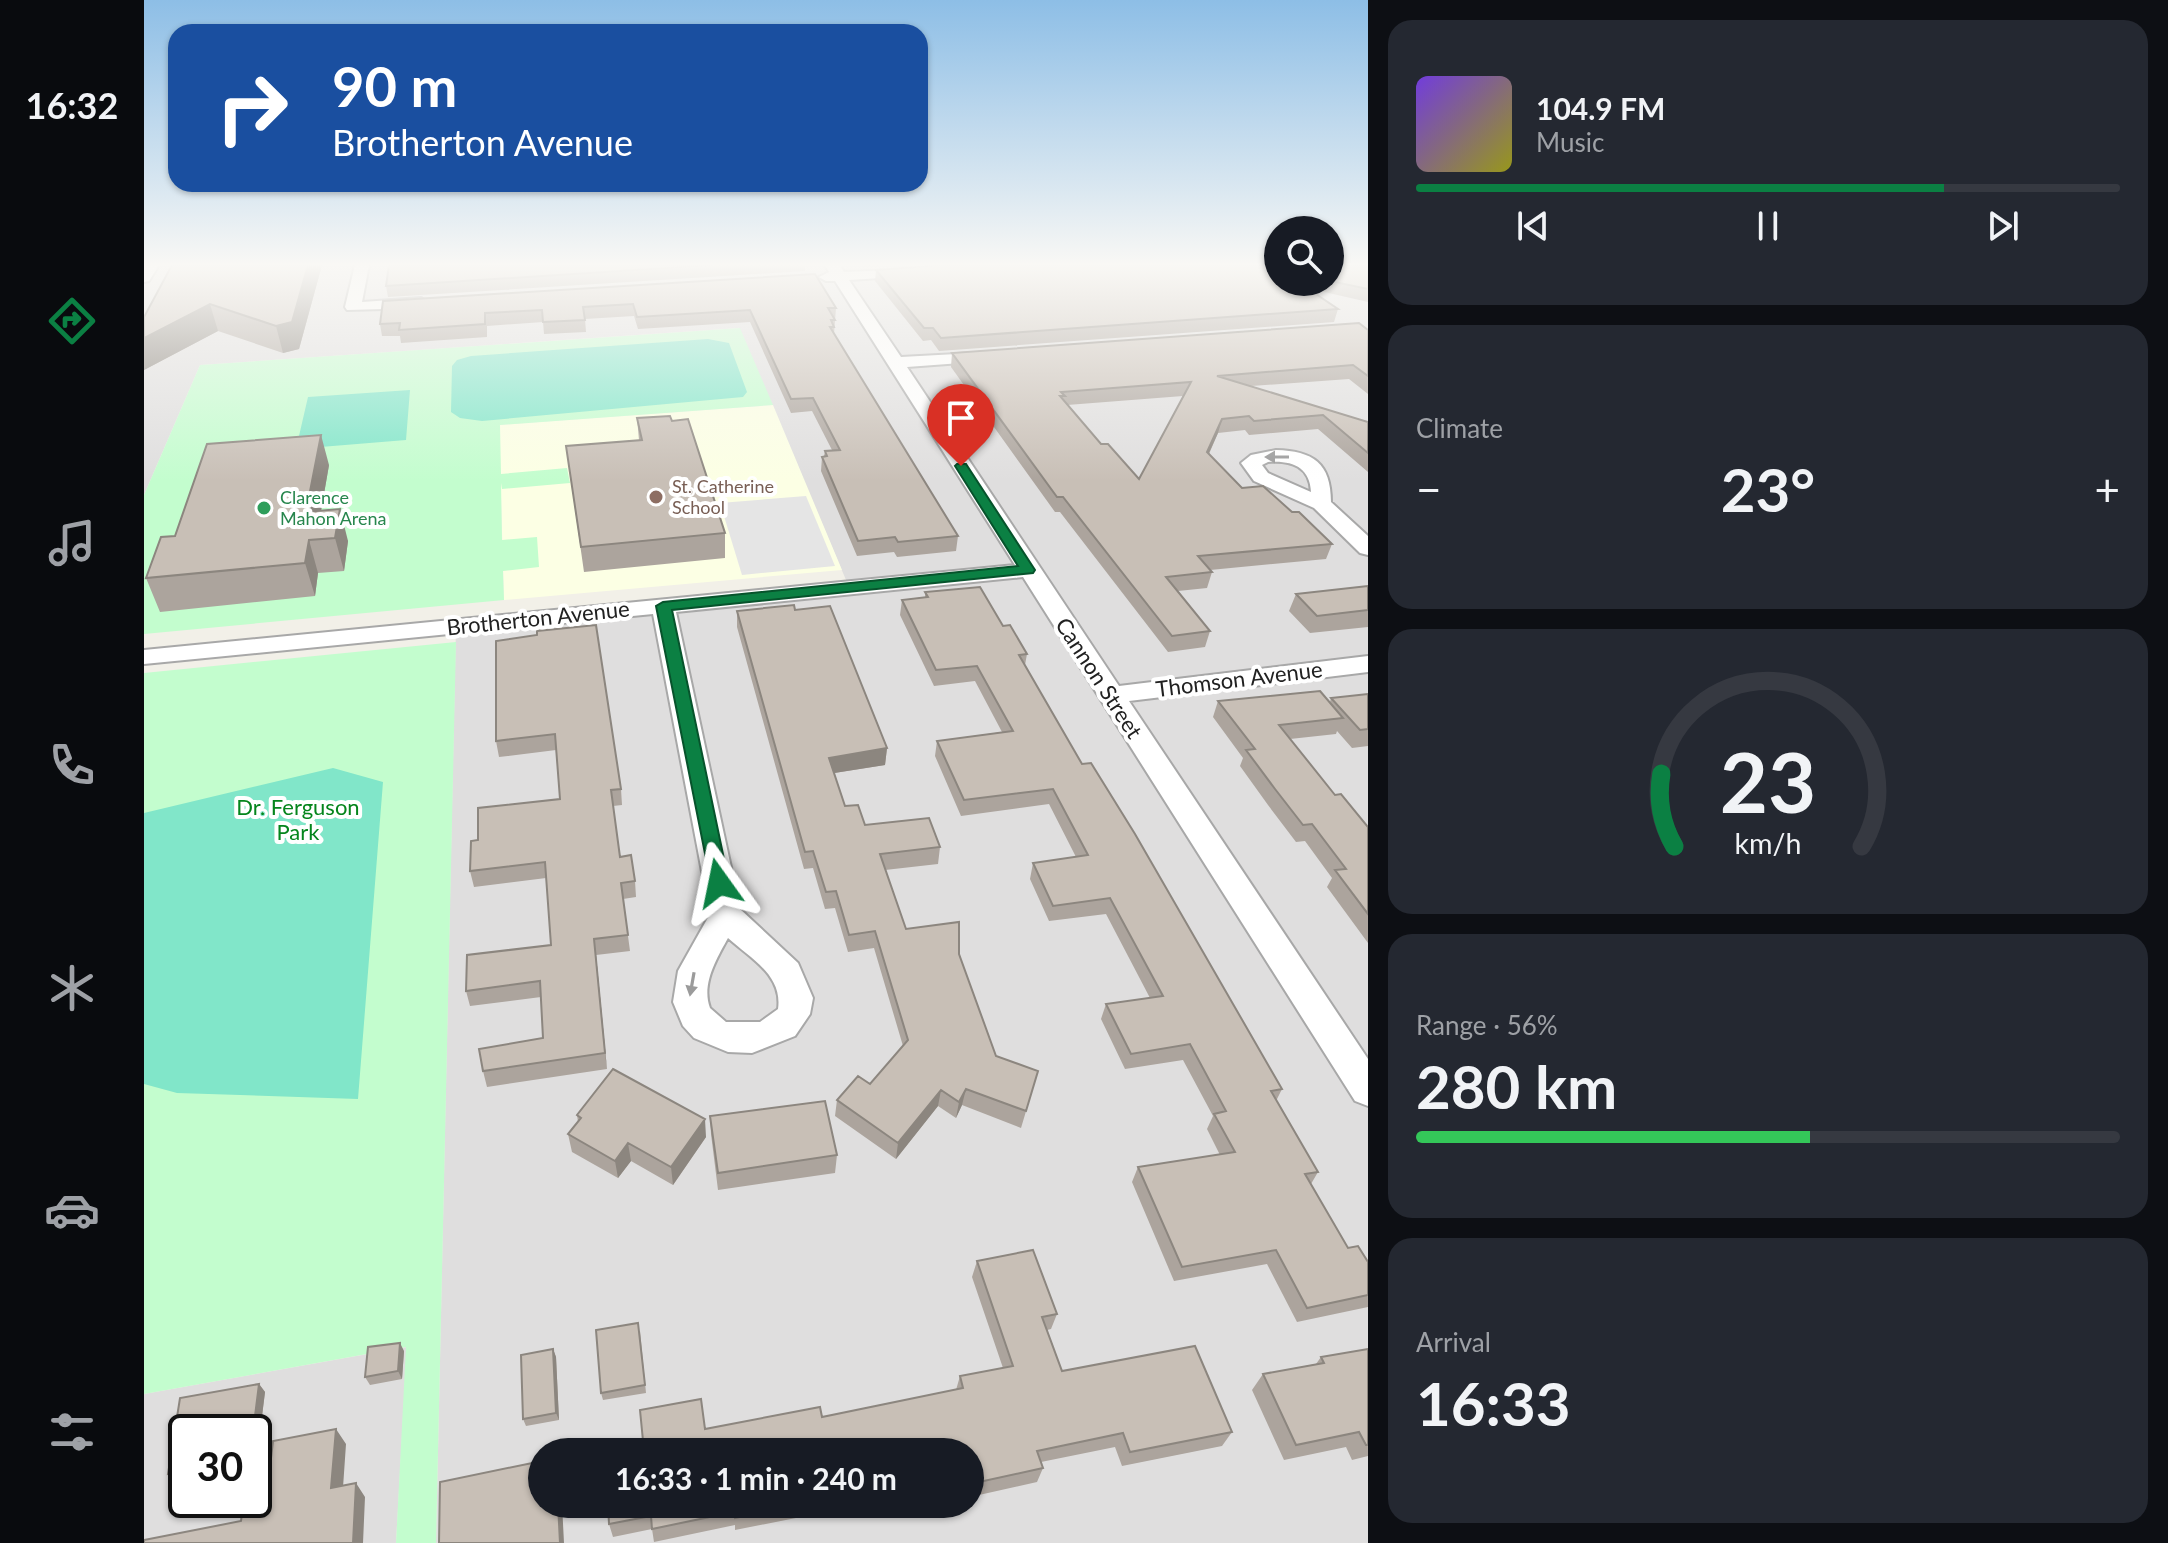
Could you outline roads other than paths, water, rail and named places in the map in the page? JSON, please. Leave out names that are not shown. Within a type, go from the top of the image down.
[{"type":"street","name":"Cannon Street","points":[[877,337],[1368,1090]]},
{"type":"street","points":[[894,363],[1005,355]]},
{"type":"street","points":[[1321,504],[1368,548]]},
{"type":"street","name":"Brotherton Avenue","points":[[144,657],[1028,570]]},
{"type":"street","points":[[663,606],[726,914]]},
{"type":"street","name":"Thomson Avenue","points":[[1110,695],[1368,664]]},
{"type":"place","name":"St. Catherine School","points":[[656,497]]},
{"type":"place","name":"Clarence Mahon Arena","points":[[264,508]]},
{"type":"park label","name":"Dr. Ferguson Park","points":[[298,820]]}]
